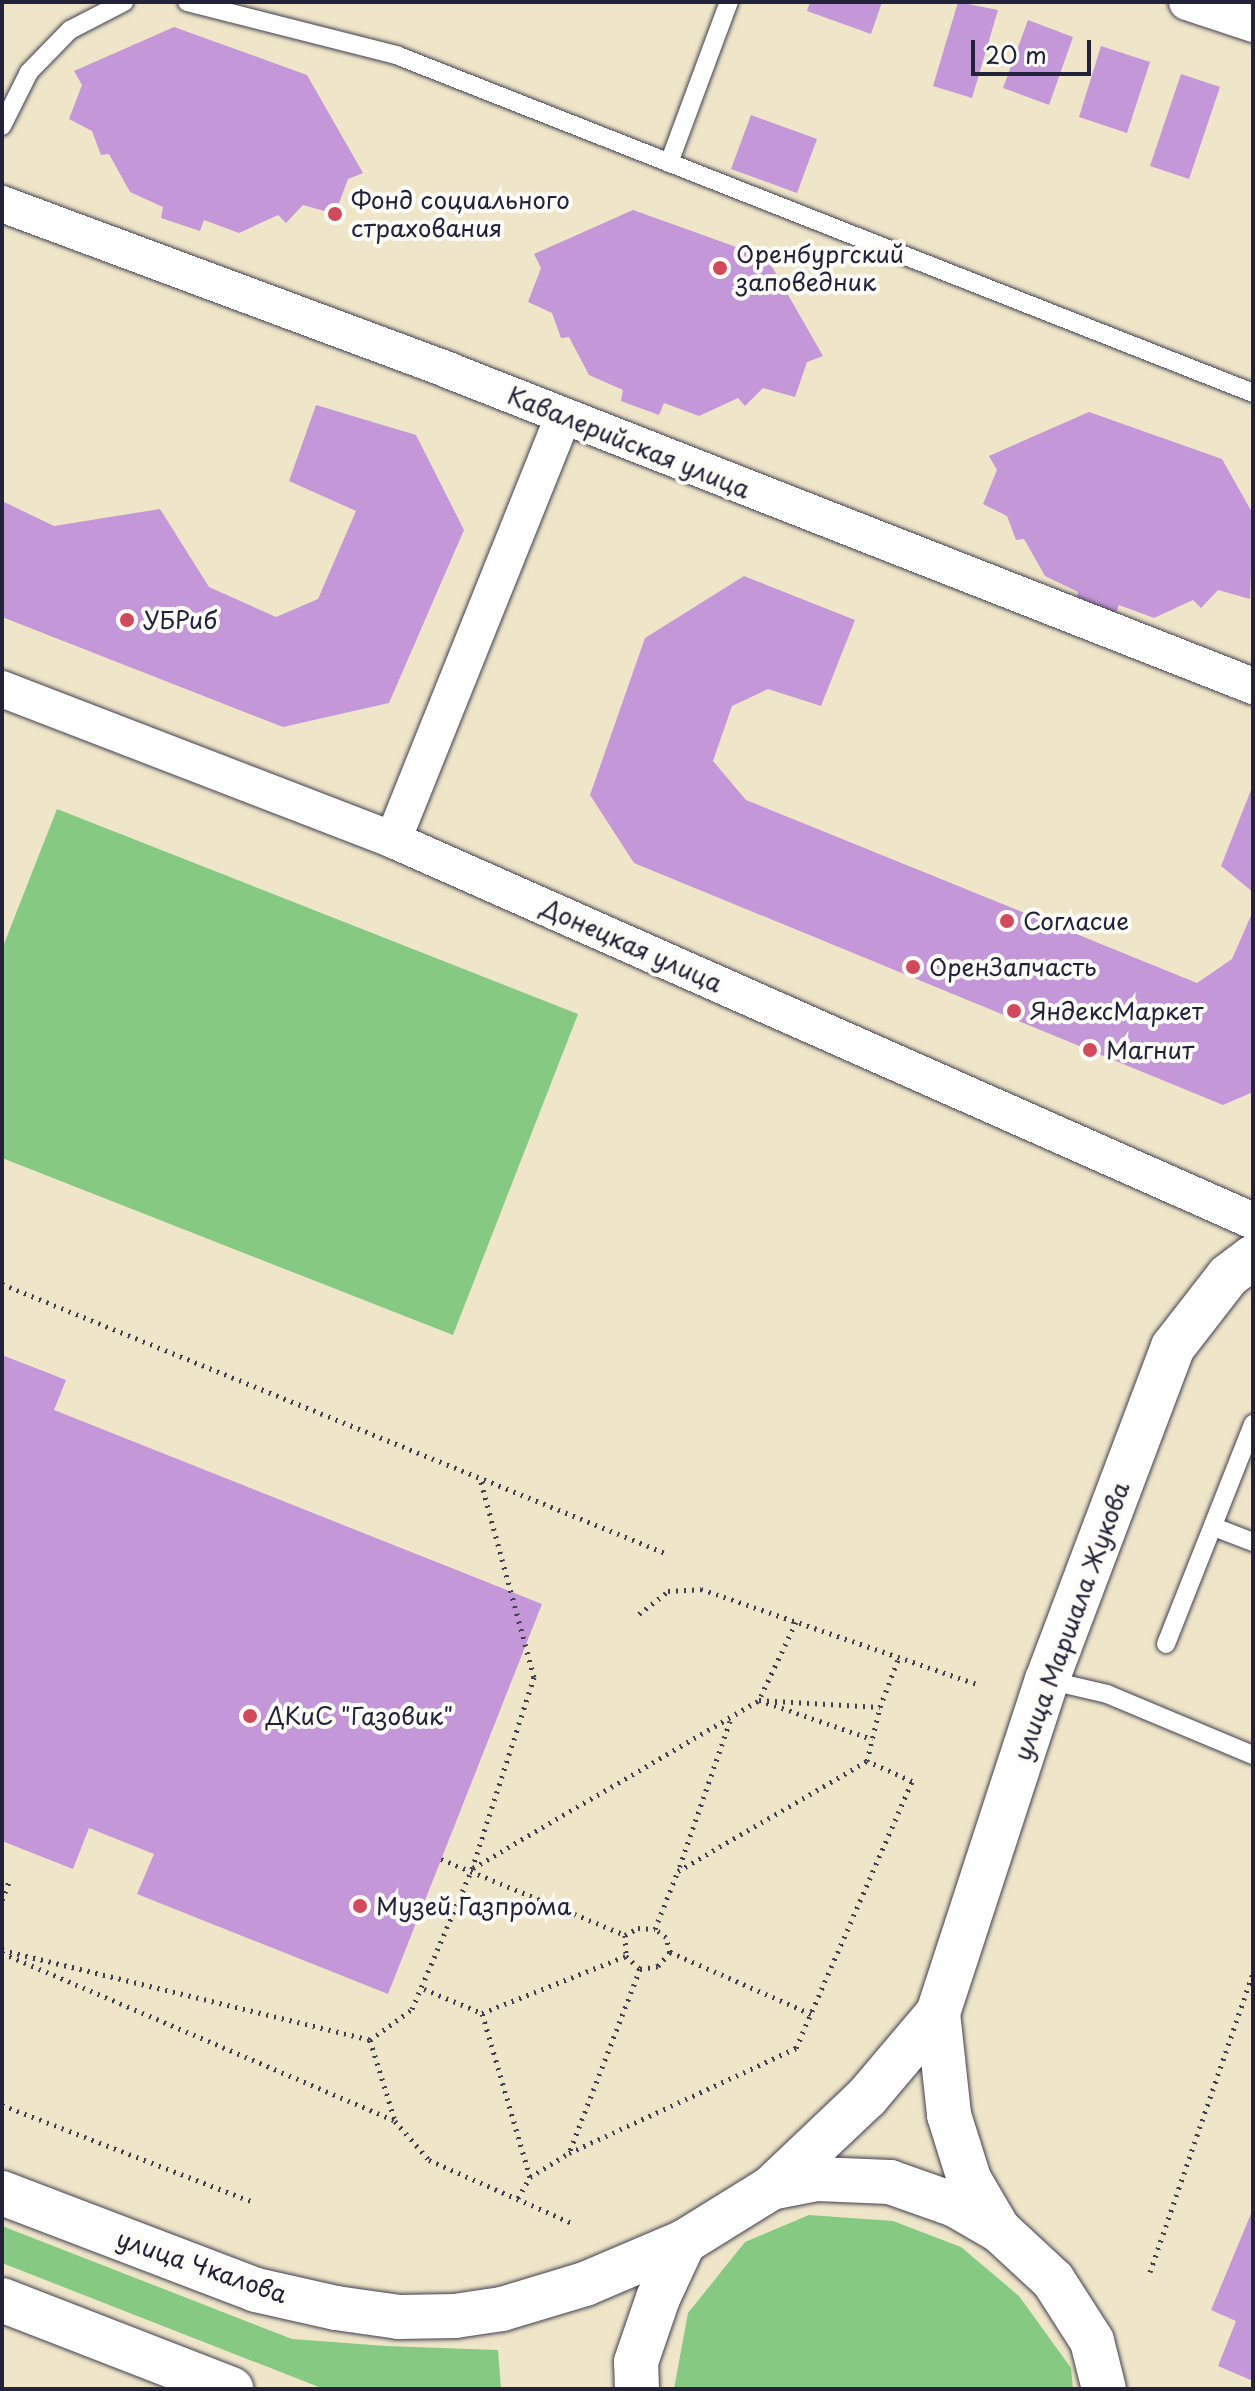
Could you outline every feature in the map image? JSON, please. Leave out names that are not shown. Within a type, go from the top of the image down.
[{"type":"main road","name":"улица Маршала Жукова","points":[[771,2188],[867,2097],[938,2013],[1047,1680],[1173,1347],[1228,1276],[1253,1257]]},
{"type":"main road","name":"улица Маршала Жукова","points":[[938,2013],[949,2115],[969,2179],[1000,2231]]},
{"type":"main road","points":[[771,2188],[817,2179],[890,2182],[955,2205],[1000,2231],[1053,2280],[1092,2341],[1104,2389]]},
{"type":"main road","name":"улица Чкалова","points":[[2,2193],[256,2290],[336,2308],[399,2317],[455,2316],[502,2309],[585,2284],[684,2242],[771,2188]]},
{"type":"main road","points":[[637,2389],[636,2362],[658,2298],[684,2242]]},
{"type":"main road","points":[[2,2300],[231,2389]]},
{"type":"street","points":[[1187,2],[1253,24]]},
{"type":"street","name":"Кавалерийская улица","points":[[2,204],[563,417],[1253,686]]},
{"type":"street","points":[[393,840],[563,417]]},
{"type":"street","name":"Донецкая улица","points":[[2,689],[393,840],[1253,1221]]},
{"type":"lane","points":[[2,126],[29,72],[70,30],[124,2]]},
{"type":"lane","points":[[187,2],[396,55],[1253,393]]},
{"type":"lane","points":[[669,163],[729,2]]},
{"type":"lane","points":[[1166,1644],[1253,1424]]},
{"type":"lane","points":[[1214,1527],[1253,1542]]},
{"type":"lane","points":[[1047,1680],[1107,1694],[1253,1755]]},
{"type":"path","points":[[2,1284],[665,1553]]},
{"type":"path","points":[[370,2040],[412,2009],[424,1989],[472,1869],[534,1677],[480,1478]]},
{"type":"path","points":[[639,1614],[668,1591],[701,1589],[980,1685]]},
{"type":"path","points":[[472,1869],[511,1843],[759,1700],[796,1622]]},
{"type":"path","points":[[678,1871],[867,1761],[880,1707],[899,1657]]},
{"type":"path","points":[[759,1700],[880,1707]]},
{"type":"path","points":[[759,1700],[872,1739]]},
{"type":"path","points":[[655,1929],[730,1719]]},
{"type":"path","points":[[518,2198],[530,2177],[569,2153],[796,2048],[912,1781],[867,1761]]},
{"type":"path","points":[[441,1859],[472,1869],[625,1935]]},
{"type":"path","points":[[2,1900],[10,1879]]},
{"type":"path","points":[[625,1935],[638,1928],[655,1929],[666,1937],[670,1952]]},
{"type":"path","points":[[625,1935],[626,1956],[640,1969]]},
{"type":"path","points":[[2,1951],[370,2040]]},
{"type":"path","points":[[2,1951],[395,2121]]},
{"type":"path","points":[[670,1952],[811,2014]]},
{"type":"path","points":[[640,1969],[658,1966],[670,1952]]},
{"type":"path","points":[[424,1989],[482,2013],[626,1956]]},
{"type":"path","points":[[569,2153],[640,1969]]},
{"type":"path","points":[[1150,2272],[1253,1973]]},
{"type":"path","points":[[482,2013],[530,2177]]},
{"type":"path","points":[[370,2040],[395,2121],[429,2160],[572,2223]]},
{"type":"path","points":[[2,2105],[253,2202]]},
{"type":"green space","points":[[57,809],[578,1014],[453,1335],[2,1158],[2,949]]},
{"type":"green space","points":[[809,2215],[893,2221],[961,2247],[1019,2296],[1071,2368],[1073,2389],[674,2389],[688,2313],[745,2242]]},
{"type":"green space","points":[[2,2226],[292,2339],[498,2350],[501,2389],[324,2389],[2,2263]]},
{"type":"building","points":[[810,2],[882,2],[871,34],[807,11]]},
{"type":"building","points":[[958,2],[998,10],[972,98],[933,86]]},
{"type":"building","points":[[1028,20],[1073,37],[1049,105],[1003,88]]},
{"type":"building","points":[[174,27],[307,75],[363,173],[348,179],[335,214],[303,205],[286,223],[278,215],[239,233],[204,220],[200,231],[161,218],[163,207],[130,192],[109,154],[101,155],[92,131],[69,119],[82,85],[74,71]]},
{"type":"building","points":[[1101,46],[1150,62],[1127,133],[1079,117]]},
{"type":"building","points":[[1181,74],[1220,87],[1189,179],[1150,166]]},
{"type":"building","points":[[751,115],[817,139],[797,193],[731,169]]},
{"type":"building","points":[[633,210],[767,258],[823,356],[807,362],[795,397],[763,388],[745,406],[738,398],[699,416],[664,403],[659,415],[621,401],[623,390],[589,375],[569,337],[561,338],[552,313],[528,302],[541,268],[534,254]]},
{"type":"building","points":[[316,405],[416,435],[464,530],[389,703],[283,727],[2,617],[2,501],[54,526],[160,509],[209,587],[276,617],[318,599],[356,511],[289,481]]},
{"type":"building","points":[[1089,412],[1222,459],[1253,514],[1250,599],[1218,590],[1201,608],[1193,600],[1154,618],[1119,605],[1115,616],[1076,602],[1078,592],[1045,576],[1024,539],[1016,540],[1007,516],[983,504],[997,470],[989,456]]},
{"type":"building","points":[[744,576],[855,620],[821,706],[768,689],[732,706],[713,761],[746,800],[1197,983],[1232,959],[1253,911],[1253,1092],[1223,1105],[634,863],[590,795],[645,638]]},
{"type":"building","points":[[1253,785],[1253,892],[1221,866]]},
{"type":"building","name":"ДКиC \"Газовик\"","points":[[2,1355],[66,1380],[54,1410],[542,1604],[388,1994],[137,1894],[154,1854],[89,1828],[73,1869],[2,1841]]},
{"type":"building","points":[[1253,2209],[1253,2381],[1218,2366],[1236,2321],[1211,2310]]},
{"type":"place","name":"Фонд социального страхования","points":[[335,214]]},
{"type":"place","name":"Оренбургский заповедник","points":[[720,268]]},
{"type":"place","name":"УБРиб","points":[[127,620]]},
{"type":"place","name":"Согласие","points":[[1007,921]]},
{"type":"place","name":"ОренЗапчасть","points":[[913,967]]},
{"type":"place","name":"ЯндексМаркет","points":[[1014,1011]]},
{"type":"place","name":"Магнит","points":[[1090,1050]]},
{"type":"place","name":"ДКиC \"Газовик\"","points":[[250,1716]]},
{"type":"place","name":"Музей Газпрома","points":[[360,1906]]}]
